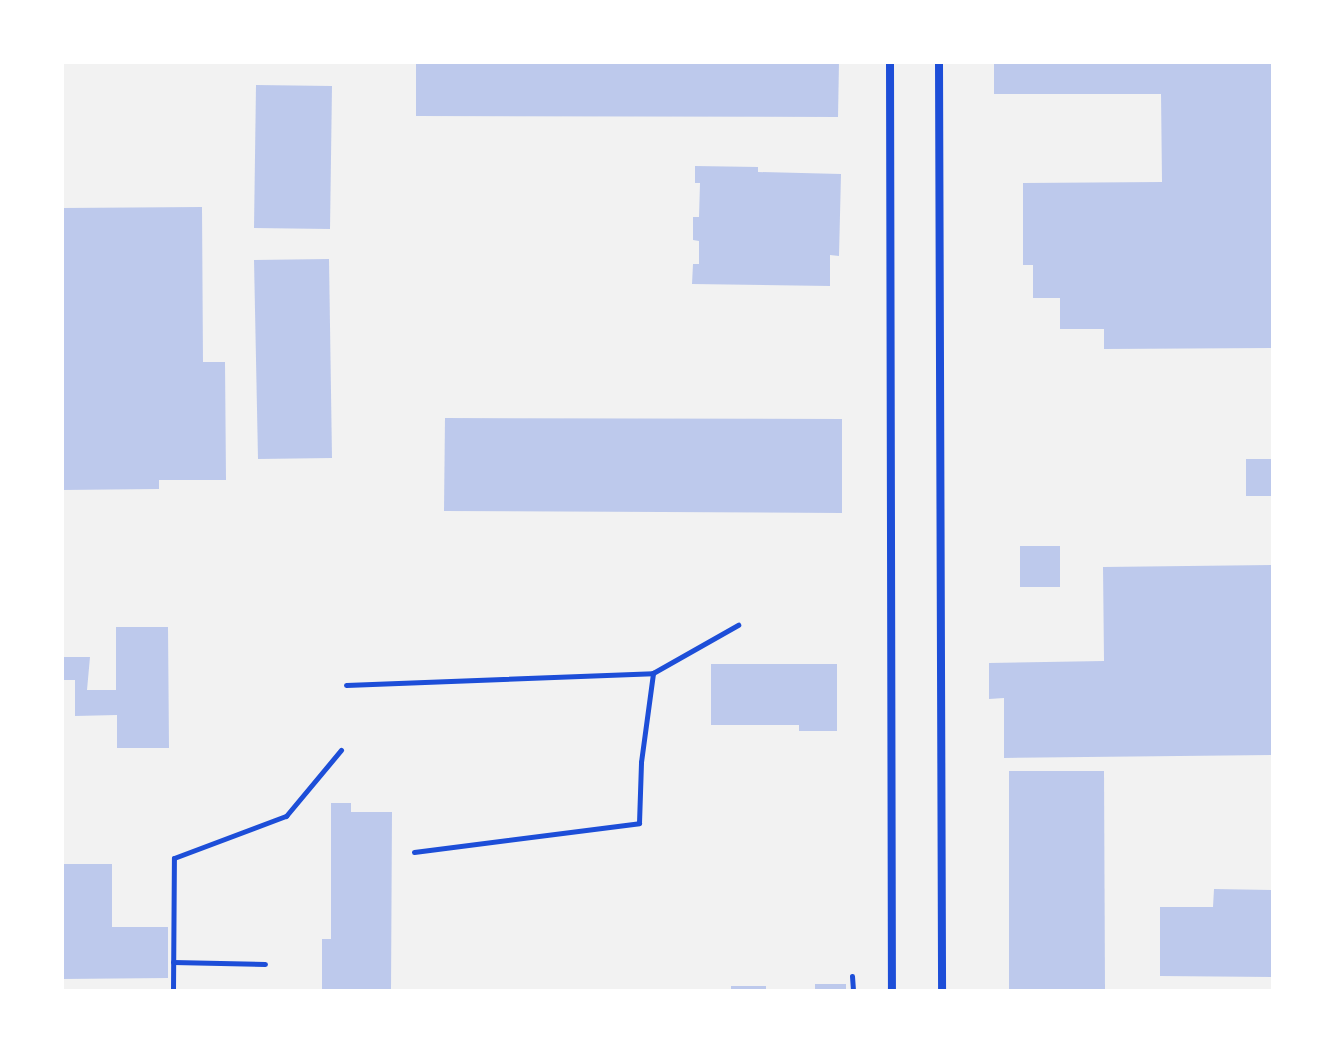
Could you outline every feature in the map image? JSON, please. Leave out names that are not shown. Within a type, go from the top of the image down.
[{"type":"street","points":[[890,62],[892,991]]},
{"type":"street","points":[[939,62],[942,991]]},
{"type":"lane","points":[[346,685],[653,673],[738,625]]},
{"type":"lane","points":[[414,852],[639,823],[641,762],[653,673]]},
{"type":"lane","points":[[173,991],[174,858],[286,816],[341,750]]},
{"type":"lane","points":[[173,962],[265,964]]},
{"type":"lane","points":[[852,976],[853,991]]},
{"type":"building","points":[[416,62],[839,62],[838,117],[416,116]]},
{"type":"building","points":[[994,62],[1273,62],[1273,348],[1104,349],[1104,329],[1060,329],[1060,298],[1033,298],[1033,265],[1023,265],[1023,183],[1162,182],[1161,94],[994,94]]},
{"type":"building","points":[[256,85],[332,86],[330,229],[254,228]]},
{"type":"building","points":[[695,166],[758,167],[758,172],[841,174],[839,256],[830,255],[830,286],[692,284],[693,264],[699,264],[699,241],[693,240],[693,217],[699,217],[700,183],[695,183]]},
{"type":"building","points":[[202,207],[203,362],[225,362],[226,480],[159,480],[159,489],[62,490],[62,208]]},
{"type":"building","points":[[329,259],[332,458],[258,459],[254,260]]},
{"type":"building","points":[[445,418],[842,419],[842,513],[444,511]]},
{"type":"building","points":[[1246,459],[1273,459],[1273,496],[1246,496]]},
{"type":"building","points":[[1020,546],[1060,546],[1060,587],[1020,587]]},
{"type":"building","points":[[1273,565],[1273,755],[1004,758],[1004,698],[989,699],[989,663],[1104,661],[1103,567]]},
{"type":"building","points":[[116,627],[168,627],[169,748],[117,748],[117,715],[75,716],[75,680],[62,680],[62,657],[90,657],[87,690],[116,690]]},
{"type":"building","points":[[711,664],[837,664],[837,731],[799,731],[799,725],[711,725]]},
{"type":"building","points":[[1009,771],[1104,771],[1105,991],[1009,991]]},
{"type":"building","points":[[331,803],[351,803],[351,812],[392,812],[391,991],[322,991],[322,939],[331,939]]},
{"type":"building","points":[[62,864],[112,864],[112,927],[168,927],[168,978],[62,979]]},
{"type":"building","points":[[1214,889],[1273,890],[1273,977],[1160,976],[1160,907],[1213,907]]},
{"type":"building","points":[[815,984],[846,984],[846,991],[815,991]]},
{"type":"building","points":[[731,986],[766,986],[766,991],[731,991]]}]
